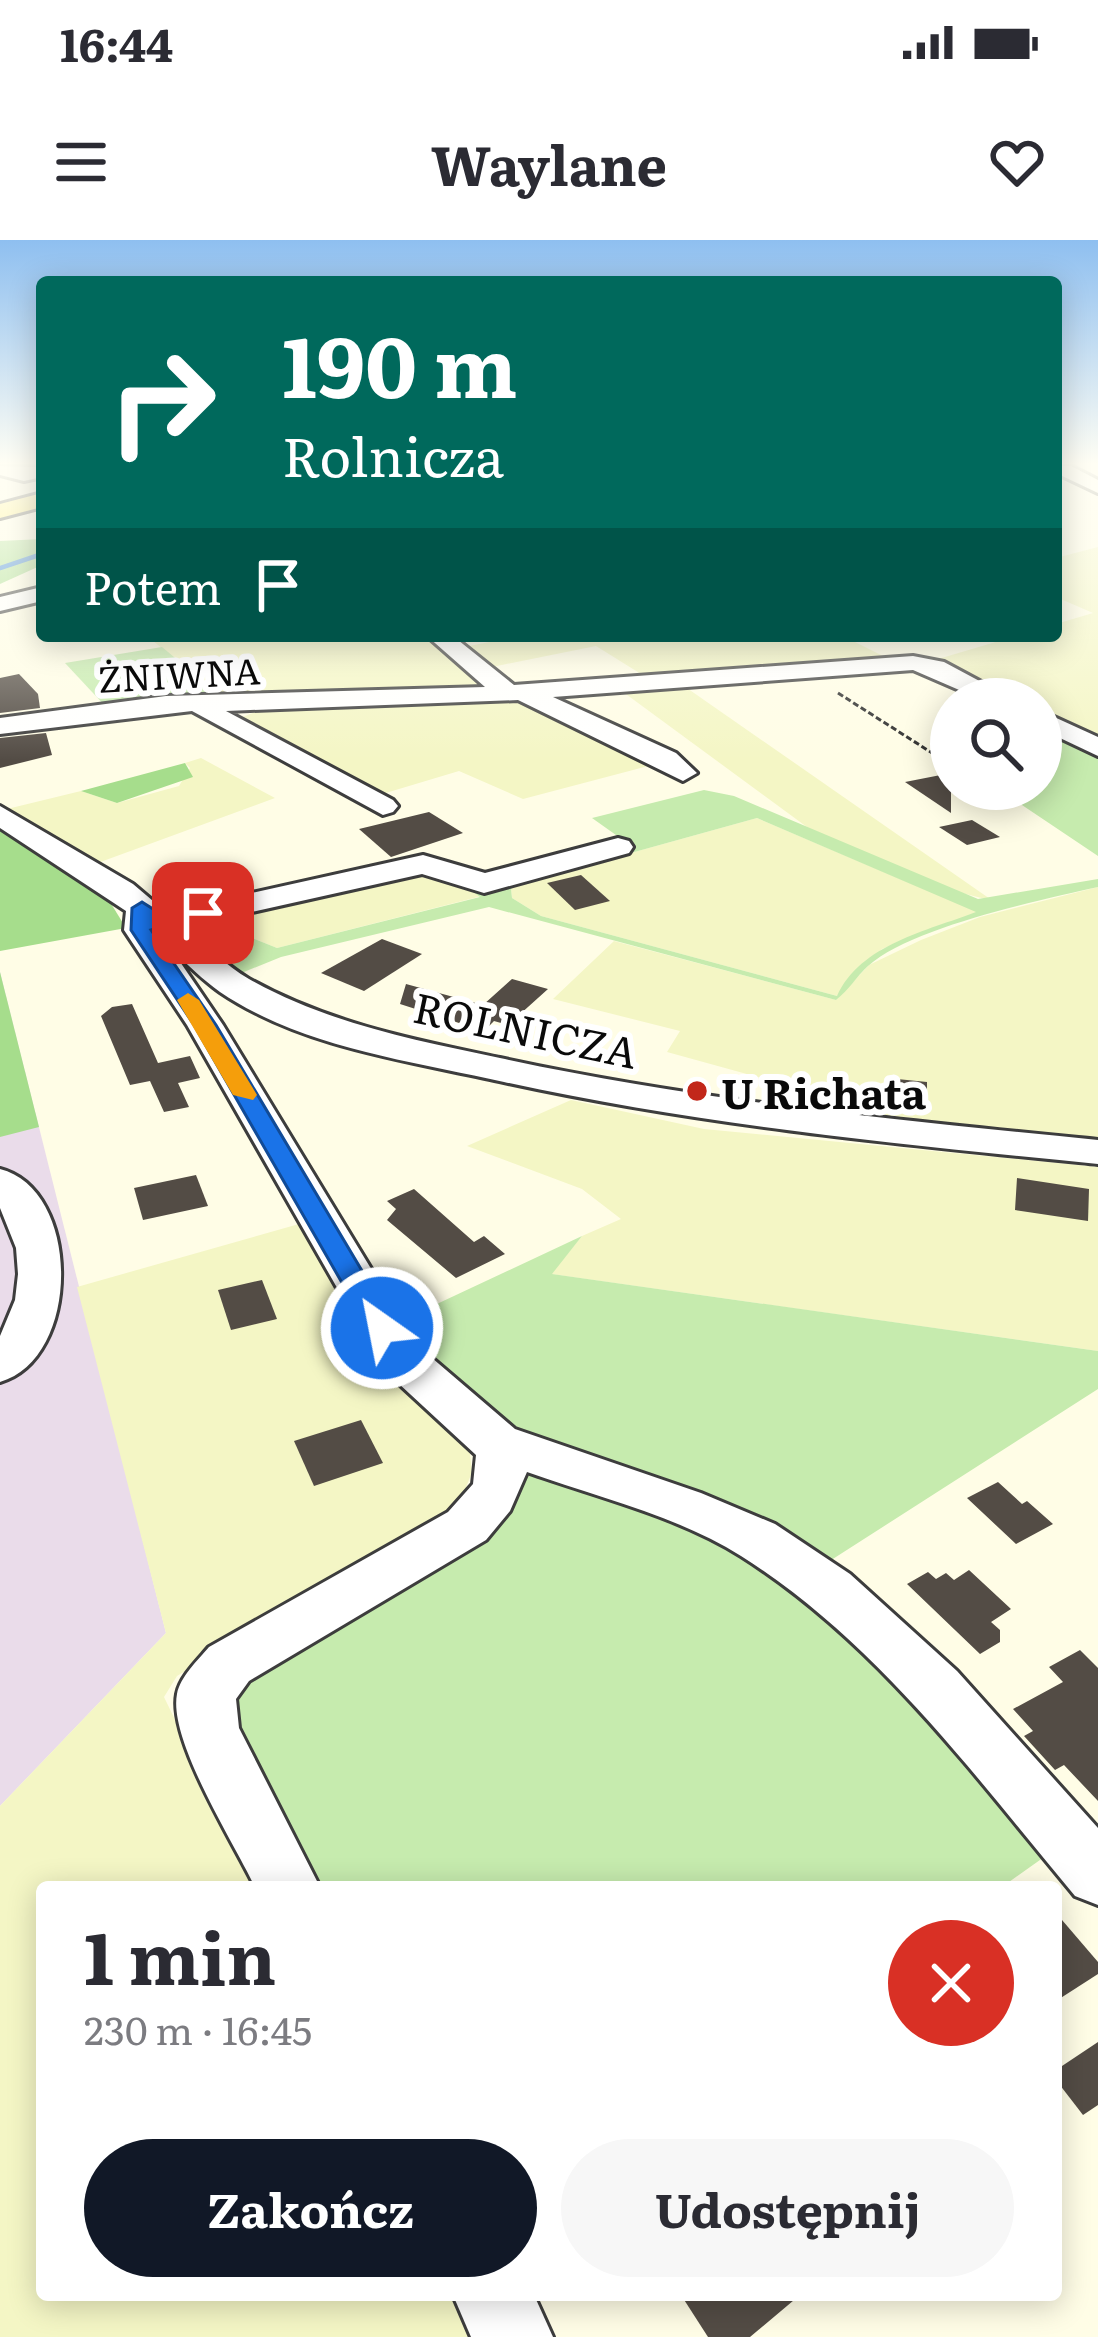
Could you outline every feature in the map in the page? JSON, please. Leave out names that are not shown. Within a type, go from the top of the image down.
[{"type":"street","points":[[0,604],[36,595]]},
{"type":"street","points":[[448,642],[513,691],[666,758],[683,773]]},
{"type":"street","name":"ŻNIWNA","points":[[0,725],[166,704],[200,707],[513,691],[914,663],[957,678]]},
{"type":"street","points":[[200,707],[383,806]]},
{"type":"street","points":[[1062,730],[1098,748]]},
{"type":"street","name":"ROLNICZA","points":[[0,815],[151,915],[208,967],[259,1000],[378,1043],[620,1096],[765,1118],[1098,1152]]},
{"type":"street","points":[[617,847],[484,883],[423,864],[151,915],[141,930],[205,1025],[401,1358],[497,1442],[682,1507],[756,1539],[831,1590],[936,1688],[1098,1875]]},
{"type":"street","points":[[0,1182],[27,1211],[41,1261],[36,1313],[16,1352],[0,1366]]},
{"type":"street","points":[[285,1881],[209,1730],[206,1694],[229,1664],[467,1526],[496,1494],[506,1466],[497,1442]]},
{"type":"street","points":[[496,2301],[514,2337]]},
{"type":"path","points":[[808,673],[930,751]]},
{"type":"shaded area","points":[[0,972],[166,1633],[0,1806]]},
{"type":"green space","points":[[0,564],[36,564],[36,568],[0,584]]},
{"type":"green space","points":[[1062,564],[1098,564],[1098,745],[1062,727],[1062,678],[961,678],[928,662],[996,642],[1062,642],[1062,622],[1093,613],[1062,600]]},
{"type":"green space","points":[[154,642],[433,642],[491,690],[223,698]]},
{"type":"green space","points":[[489,642],[855,642],[885,657],[649,679],[596,646],[492,667],[464,647]]},
{"type":"green space","points":[[162,647],[223,698],[107,708],[65,663]]},
{"type":"green space","points":[[684,686],[993,901],[958,892],[811,830],[619,689]]},
{"type":"green space","points":[[508,696],[652,765],[523,799],[459,771],[379,795],[240,718],[263,709]]},
{"type":"green space","points":[[1062,737],[1098,755],[1098,856],[1029,810],[1062,810]]},
{"type":"green space","points":[[201,758],[275,798],[95,864],[7,809],[81,791],[117,803],[179,786],[190,768],[185,763]]},
{"type":"green space","points":[[185,763],[193,777],[117,803],[81,791]]},
{"type":"green space","points":[[704,790],[734,796],[978,899],[1098,879],[1098,887],[977,917],[914,939],[868,966],[836,1000],[489,907],[281,957],[239,974],[228,971],[186,930],[207,920],[277,948],[480,897],[451,875],[475,884],[623,840],[592,818]],"holes":[[[757,818],[976,912],[879,952],[848,978],[837,996],[541,916],[512,898],[511,889]]]},
{"type":"green space","points":[[757,818],[978,912],[882,949],[837,996],[541,916],[512,898],[511,889],[519,884]]},
{"type":"green space","points":[[0,825],[102,889],[126,928],[0,951]]},
{"type":"green space","points":[[431,868],[482,896],[277,948],[207,920]]},
{"type":"green space","points":[[1098,887],[1098,1143],[818,1117],[820,1094],[667,1052],[680,1031],[553,999],[614,941],[836,1000],[869,965],[921,940],[980,917]]},
{"type":"green space","points":[[0,972],[39,1127],[0,1137]]},
{"type":"green space","points":[[571,1100],[704,1129],[1098,1167],[1098,1351],[551,1274],[582,1236],[621,1219],[582,1189],[467,1146]]},
{"type":"green space","points":[[306,1222],[469,1446],[472,1472],[463,1495],[440,1518],[177,1676],[164,1697],[253,1881],[36,1881],[36,2301],[456,2301],[474,2337],[0,2337],[0,1806],[166,1633],[77,1287]]},
{"type":"green space","points":[[582,1236],[552,1274],[1098,1351],[1098,1389],[825,1564],[751,1516],[647,1472],[533,1436],[478,1405],[392,1325]]},
{"type":"green space","points":[[530,1473],[689,1528],[760,1568],[807,1602],[893,1680],[1047,1855],[1010,1881],[304,1881],[231,1733],[233,1705],[243,1682],[506,1507]]},
{"type":"building","points":[[19,674],[38,694],[40,708],[0,713],[0,678]]},
{"type":"building","points":[[46,733],[52,755],[0,768],[0,738]]},
{"type":"building","points":[[930,777],[930,799],[905,782]]},
{"type":"building","points":[[429,812],[463,833],[391,857],[359,829]]},
{"type":"building","points":[[972,820],[1000,837],[967,845],[939,827]]},
{"type":"building","points":[[581,875],[610,901],[575,910],[547,883]]},
{"type":"building","points":[[382,939],[422,954],[364,991],[321,973]]},
{"type":"building","points":[[512,979],[548,989],[508,1025],[494,1021],[484,1031],[400,1004],[406,984],[483,1005]]},
{"type":"building","points":[[132,1004],[158,1063],[190,1056],[200,1078],[178,1083],[189,1107],[164,1112],[150,1081],[130,1085],[101,1016],[112,1007]]},
{"type":"building","points":[[897,1079],[927,1082],[927,1110],[896,1107]]},
{"type":"building","points":[[196,1175],[208,1206],[143,1220],[134,1188]]},
{"type":"building","points":[[1017,1178],[1089,1189],[1088,1221],[1015,1210]]},
{"type":"building","points":[[414,1189],[474,1242],[484,1236],[505,1254],[456,1278],[387,1220],[396,1209],[387,1201]]},
{"type":"building","points":[[262,1280],[277,1319],[231,1330],[218,1290]]},
{"type":"building","points":[[361,1420],[383,1463],[314,1486],[294,1441]]},
{"type":"building","points":[[998,1482],[1053,1524],[1016,1544],[967,1498]]},
{"type":"building","points":[[969,1570],[1011,1609],[991,1622],[1000,1630],[1000,1642],[980,1654],[907,1584],[928,1572],[936,1579],[946,1573],[954,1580]]},
{"type":"building","points":[[1080,1650],[1098,1668],[1098,1801],[1064,1765],[1055,1770],[1024,1736],[1033,1731],[1013,1709],[1063,1682],[1049,1667]]},
{"type":"building","points":[[1062,1920],[1098,1962],[1098,1974],[1062,1997]]},
{"type":"building","points":[[1098,2042],[1098,2105],[1083,2115],[1062,2088],[1062,2066]]},
{"type":"building","points":[[685,2301],[793,2301],[750,2337],[708,2337]]},
{"type":"waterway","points":[[0,568],[12,564]]},
{"type":"slow traffic","points":[[188,1000],[245,1095]]},
{"type":"place","name":"U Richata","points":[[697,1091]]},
{"type":"route","points":[[203,913],[160,923],[142,908],[141,930],[205,1025],[382,1328]]}]
